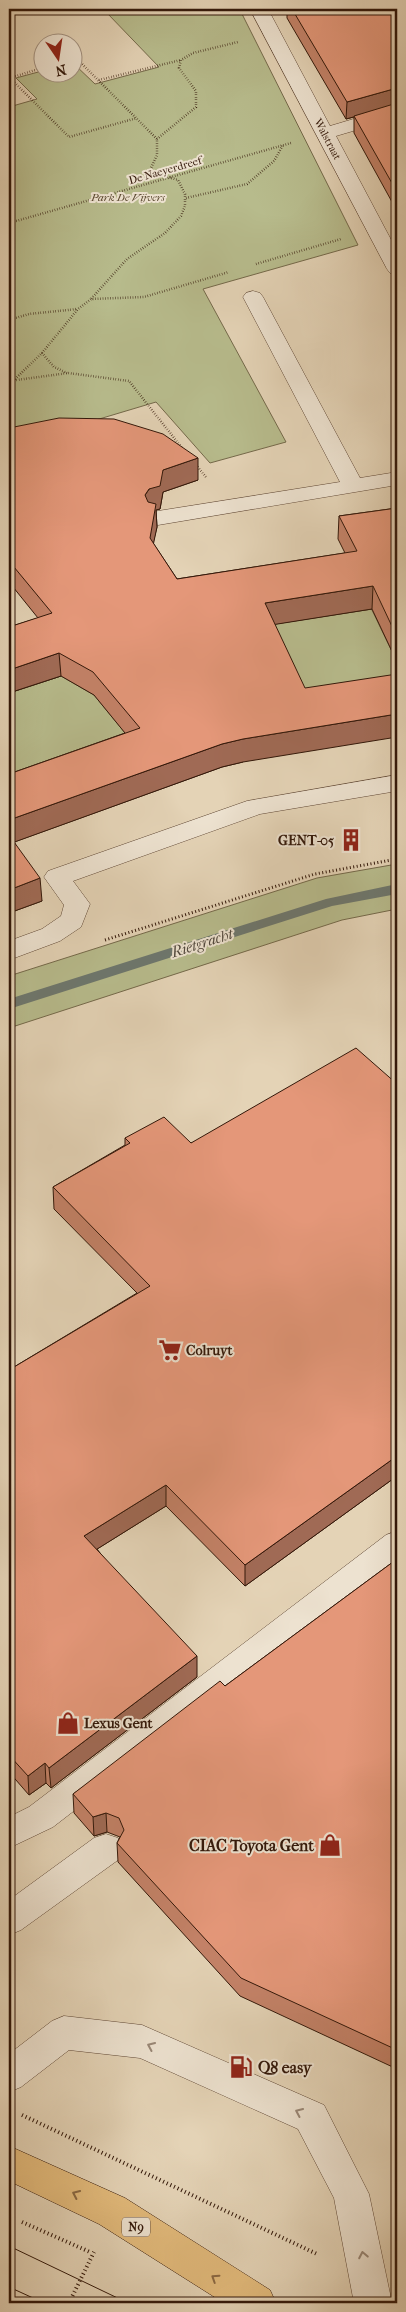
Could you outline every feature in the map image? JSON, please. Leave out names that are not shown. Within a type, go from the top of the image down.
[{"type":"main road","name":"N9","points":[[9,2163],[112,2211],[257,2303]]},
{"type":"street","name":"Walstraat","points":[[260,9],[397,270]]},
{"type":"street","points":[[325,134],[397,112]]},
{"type":"street","points":[[253,297],[354,487]]},
{"type":"street","points":[[158,518],[397,479]]},
{"type":"street","points":[[9,950],[50,935],[72,921],[77,904],[57,877],[256,807],[397,783]]},
{"type":"street","points":[[9,1833],[41,1817],[397,1544]]},
{"type":"street","points":[[9,1919],[106,1849]]},
{"type":"street","points":[[9,2075],[64,2033],[142,2042],[311,2117],[351,2194],[370,2291]]},
{"type":"path","points":[[98,80],[181,60],[193,54],[272,34]]},
{"type":"path","points":[[15,379],[42,353],[78,309],[107,285],[128,258],[174,226],[187,204],[184,188],[174,176],[154,173],[151,168],[157,155],[157,139],[164,131],[196,107],[199,102],[197,92],[179,68],[181,60]]},
{"type":"path","points":[[82,64],[157,139]]},
{"type":"path","points":[[32,71],[10,78],[69,137],[138,118]]},
{"type":"path","name":"De Naeyerdreef","points":[[9,223],[325,134]]},
{"type":"path","points":[[186,198],[247,184],[274,161],[283,145]]},
{"type":"path","points":[[255,264],[376,230]]},
{"type":"path","points":[[91,299],[144,296],[237,270]]},
{"type":"path","points":[[9,320],[29,314],[78,309]]},
{"type":"path","points":[[42,353],[54,367],[68,373],[129,382],[186,453]]},
{"type":"path","points":[[9,381],[68,373]]},
{"type":"path","points":[[193,461],[230,507]]},
{"type":"path","points":[[102,941],[315,874],[397,859]]},
{"type":"path","points":[[18,2113],[370,2291]]},
{"type":"path","points":[[22,2222],[93,2254]]},
{"type":"green space","name":"Park De Vijvers","points":[[108,9],[240,10],[358,245],[203,289],[286,442],[210,463],[156,402],[9,446],[9,107],[37,99],[16,78],[32,74],[32,82],[82,82],[82,72],[95,84],[159,67],[107,13]]},
{"type":"green space","points":[[370,606],[397,662],[397,699],[281,715],[261,626]]},
{"type":"green space","points":[[61,676],[94,695],[140,751],[9,800],[9,693]]},
{"type":"green space","points":[[397,864],[397,909],[342,920],[9,1028],[9,976],[317,878]]},
{"type":"building","points":[[292,9],[397,9],[397,88],[347,102]]},
{"type":"building","points":[[397,103],[397,192],[354,116]]},
{"type":"building","points":[[59,418],[114,419],[163,434],[198,458],[163,470],[160,486],[149,489],[145,495],[148,502],[156,504],[150,538],[177,579],[357,551],[339,516],[397,508],[397,637],[373,586],[265,603],[305,688],[397,674],[397,714],[222,744],[9,820],[9,774],[140,728],[93,672],[59,653],[9,670],[9,627],[52,613],[9,561],[9,428]]},
{"type":"building","points":[[9,835],[40,878],[9,890]]},
{"type":"building","points":[[356,1048],[397,1084],[397,1456],[245,1565],[166,1485],[84,1536],[197,1656],[49,1768],[45,1763],[28,1776],[9,1755],[9,1370],[150,1286],[53,1187],[130,1143],[125,1138],[164,1117],[191,1143]]},
{"type":"building","points":[[397,1559],[397,2050],[241,1978],[117,1843],[124,1830],[119,1818],[106,1813],[93,1817],[73,1794],[220,1681],[225,1686]]},
{"type":"waterway","name":"Rietgracht","points":[[9,1004],[331,902],[397,889]]},
{"type":"tram line","points":[[9,2246],[128,2303]]},
{"type":"tram line","points":[[9,2287],[44,2303]]},
{"type":"place","name":"GENT-05","points":[[351,840]]},
{"type":"place","name":"Colruyt","points":[[170,1350]]},
{"type":"place","name":"Lexus Gent","points":[[68,1723]]},
{"type":"place","name":"CIAC Toyota Gent","points":[[330,1845]]},
{"type":"place","name":"Q8 easy","points":[[241,2067]]}]
